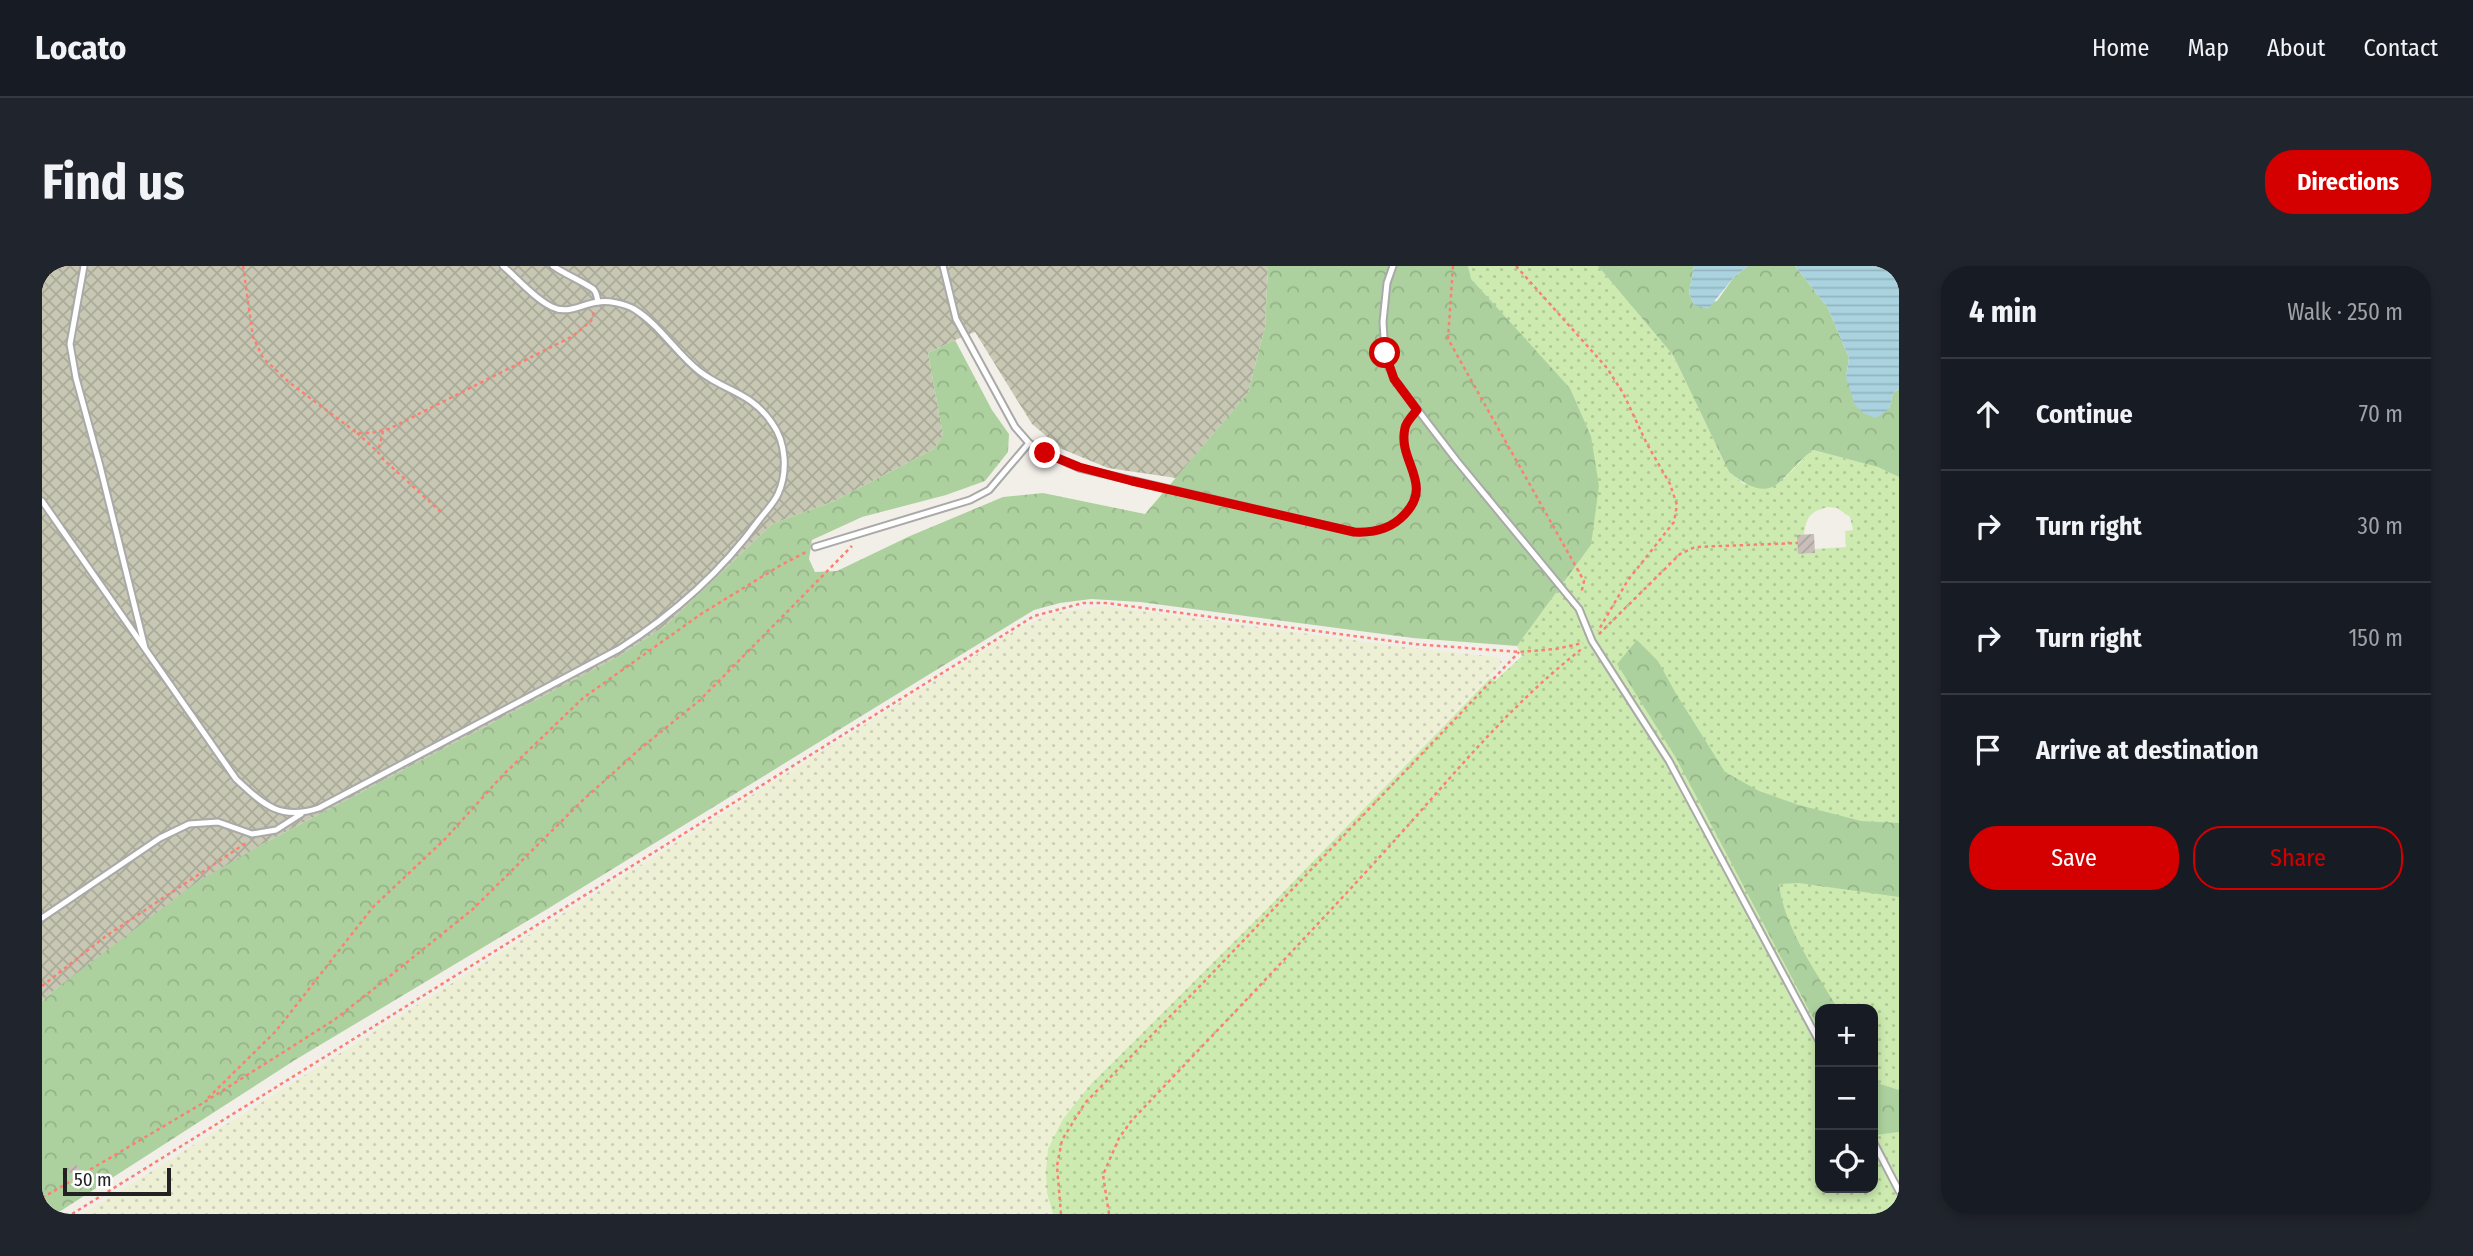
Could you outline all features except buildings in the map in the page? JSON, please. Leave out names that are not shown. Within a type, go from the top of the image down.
[{"type":"lane","points":[[84,266],[70,344],[76,378],[145,652]]},
{"type":"lane","points":[[42,918],[160,838],[189,824],[218,822],[252,834],[276,830],[301,814],[319,808],[620,649],[675,611],[702,586],[746,538],[778,494],[784,472],[783,445],[774,425],[759,406],[699,371],[653,323],[632,307],[598,302],[566,311],[552,307],[503,266]]},
{"type":"lane","points":[[553,266],[592,288],[598,302]]},
{"type":"lane","points":[[943,266],[956,319],[1015,427],[1029,443],[1079,467],[1367,533],[1396,523],[1417,497],[1416,483],[1405,446],[1405,427],[1417,410]]},
{"type":"lane","points":[[1393,266],[1387,283],[1382,322],[1385,353],[1394,379],[1579,609],[1592,641],[1669,761],[1815,1034]]},
{"type":"lane","points":[[815,547],[970,500],[989,490],[1029,443]]},
{"type":"lane","points":[[42,501],[236,779],[256,798],[273,808],[287,814],[301,814]]},
{"type":"lane","points":[[1878,1151],[1899,1191]]},
{"type":"path","points":[[243,266],[253,337],[263,358],[290,383],[357,433],[441,512]]},
{"type":"path","points":[[1452,266],[1448,338],[1584,581],[1579,609]]},
{"type":"path","points":[[72,1214],[1034,616],[1083,603],[1106,603],[1414,644],[1519,652],[1556,649],[1592,641],[1628,580],[1674,522],[1677,505],[1670,484],[1623,393],[1607,368],[1516,266]]},
{"type":"path","points":[[357,433],[383,430],[573,336],[591,321],[598,302]]},
{"type":"path","points":[[378,452],[383,430]]},
{"type":"path","points":[[42,1198],[203,1103],[334,1020],[472,909],[583,800],[700,700],[867,531]]},
{"type":"path","points":[[1109,1214],[1103,1175],[1108,1158],[1132,1120],[1376,861],[1520,703],[1559,666],[1592,641],[1680,554],[1695,547],[1797,543]]},
{"type":"path","points":[[203,1103],[276,1031],[373,907],[445,839],[502,776],[583,698],[701,614],[815,547]]},
{"type":"path","points":[[1061,1214],[1057,1166],[1062,1140],[1085,1102],[1200,986],[1519,652]]},
{"type":"path","points":[[42,986],[106,936],[246,844],[252,834]]},
{"type":"shaded area","points":[[42,266],[1268,266],[1265,327],[1248,393],[1176,478],[1108,468],[1062,449],[1032,424],[975,332],[955,340],[928,353],[943,435],[934,449],[834,501],[772,524],[665,626],[619,656],[261,845],[42,1001]]},
{"type":"shaded area","points":[[1104,606],[1411,648],[1499,657],[1502,663],[1263,913],[1091,1084],[1047,1193],[1053,1214],[83,1214],[1024,625],[1055,613]]},
{"type":"green space","points":[[1268,266],[1468,266],[1471,279],[1570,388],[1591,436],[1599,486],[1591,545],[1517,646],[1413,638],[1140,602],[1091,599],[1034,610],[549,908],[295,1060],[56,1214],[42,1214],[42,1001],[57,988],[197,882],[261,845],[619,656],[665,626],[772,524],[834,501],[934,449],[943,435],[928,353],[955,340],[992,410],[1009,434],[1008,452],[985,481],[946,495],[862,517],[812,540],[809,559],[815,572],[837,571],[910,536],[1003,497],[1043,493],[1145,514],[1248,393],[1265,327]]},
{"type":"green space","points":[[1468,266],[1598,266],[1673,355],[1729,472],[1744,484],[1784,479],[1812,450],[1879,467],[1899,477],[1899,1214],[1053,1214],[1047,1193],[1048,1149],[1063,1119],[1091,1084],[1263,913],[1490,678],[1495,681],[1522,656],[1517,646],[1591,545],[1591,436],[1570,388],[1470,279]],"holes":[[[1828,507],[1837,508],[1850,517],[1853,530],[1845,531],[1846,547],[1815,549],[1815,553],[1799,554],[1797,536],[1804,535],[1810,516]]]},
{"type":"green space","points":[[1598,266],[1694,266],[1689,293],[1694,305],[1717,301],[1734,277],[1748,266],[1795,266],[1828,308],[1849,358],[1846,377],[1889,409],[1893,393],[1899,389],[1899,477],[1878,467],[1813,450],[1776,485],[1767,488],[1757,488],[1745,483],[1729,472],[1673,355]]},
{"type":"green space","points":[[1637,640],[1658,661],[1725,772],[1759,791],[1799,805],[1861,821],[1899,823],[1899,897],[1799,883],[1779,884],[1794,933],[1835,1004],[1815,1004],[1815,1022],[1676,758],[1617,664]]},
{"type":"green space","points":[[1878,1081],[1899,1090],[1899,1132],[1878,1135]]},
{"type":"water","points":[[1694,266],[1748,266],[1734,277],[1708,309],[1694,305],[1689,293]]},
{"type":"water","points":[[1795,266],[1899,266],[1899,389],[1893,393],[1889,409],[1876,418],[1863,413],[1855,405],[1846,377],[1849,358],[1828,308]]},
{"type":"route","points":[[1045,453],[1079,467],[1132,481],[1367,533],[1396,523],[1417,497],[1416,483],[1405,446],[1405,427],[1417,410],[1394,379],[1385,353]]}]
